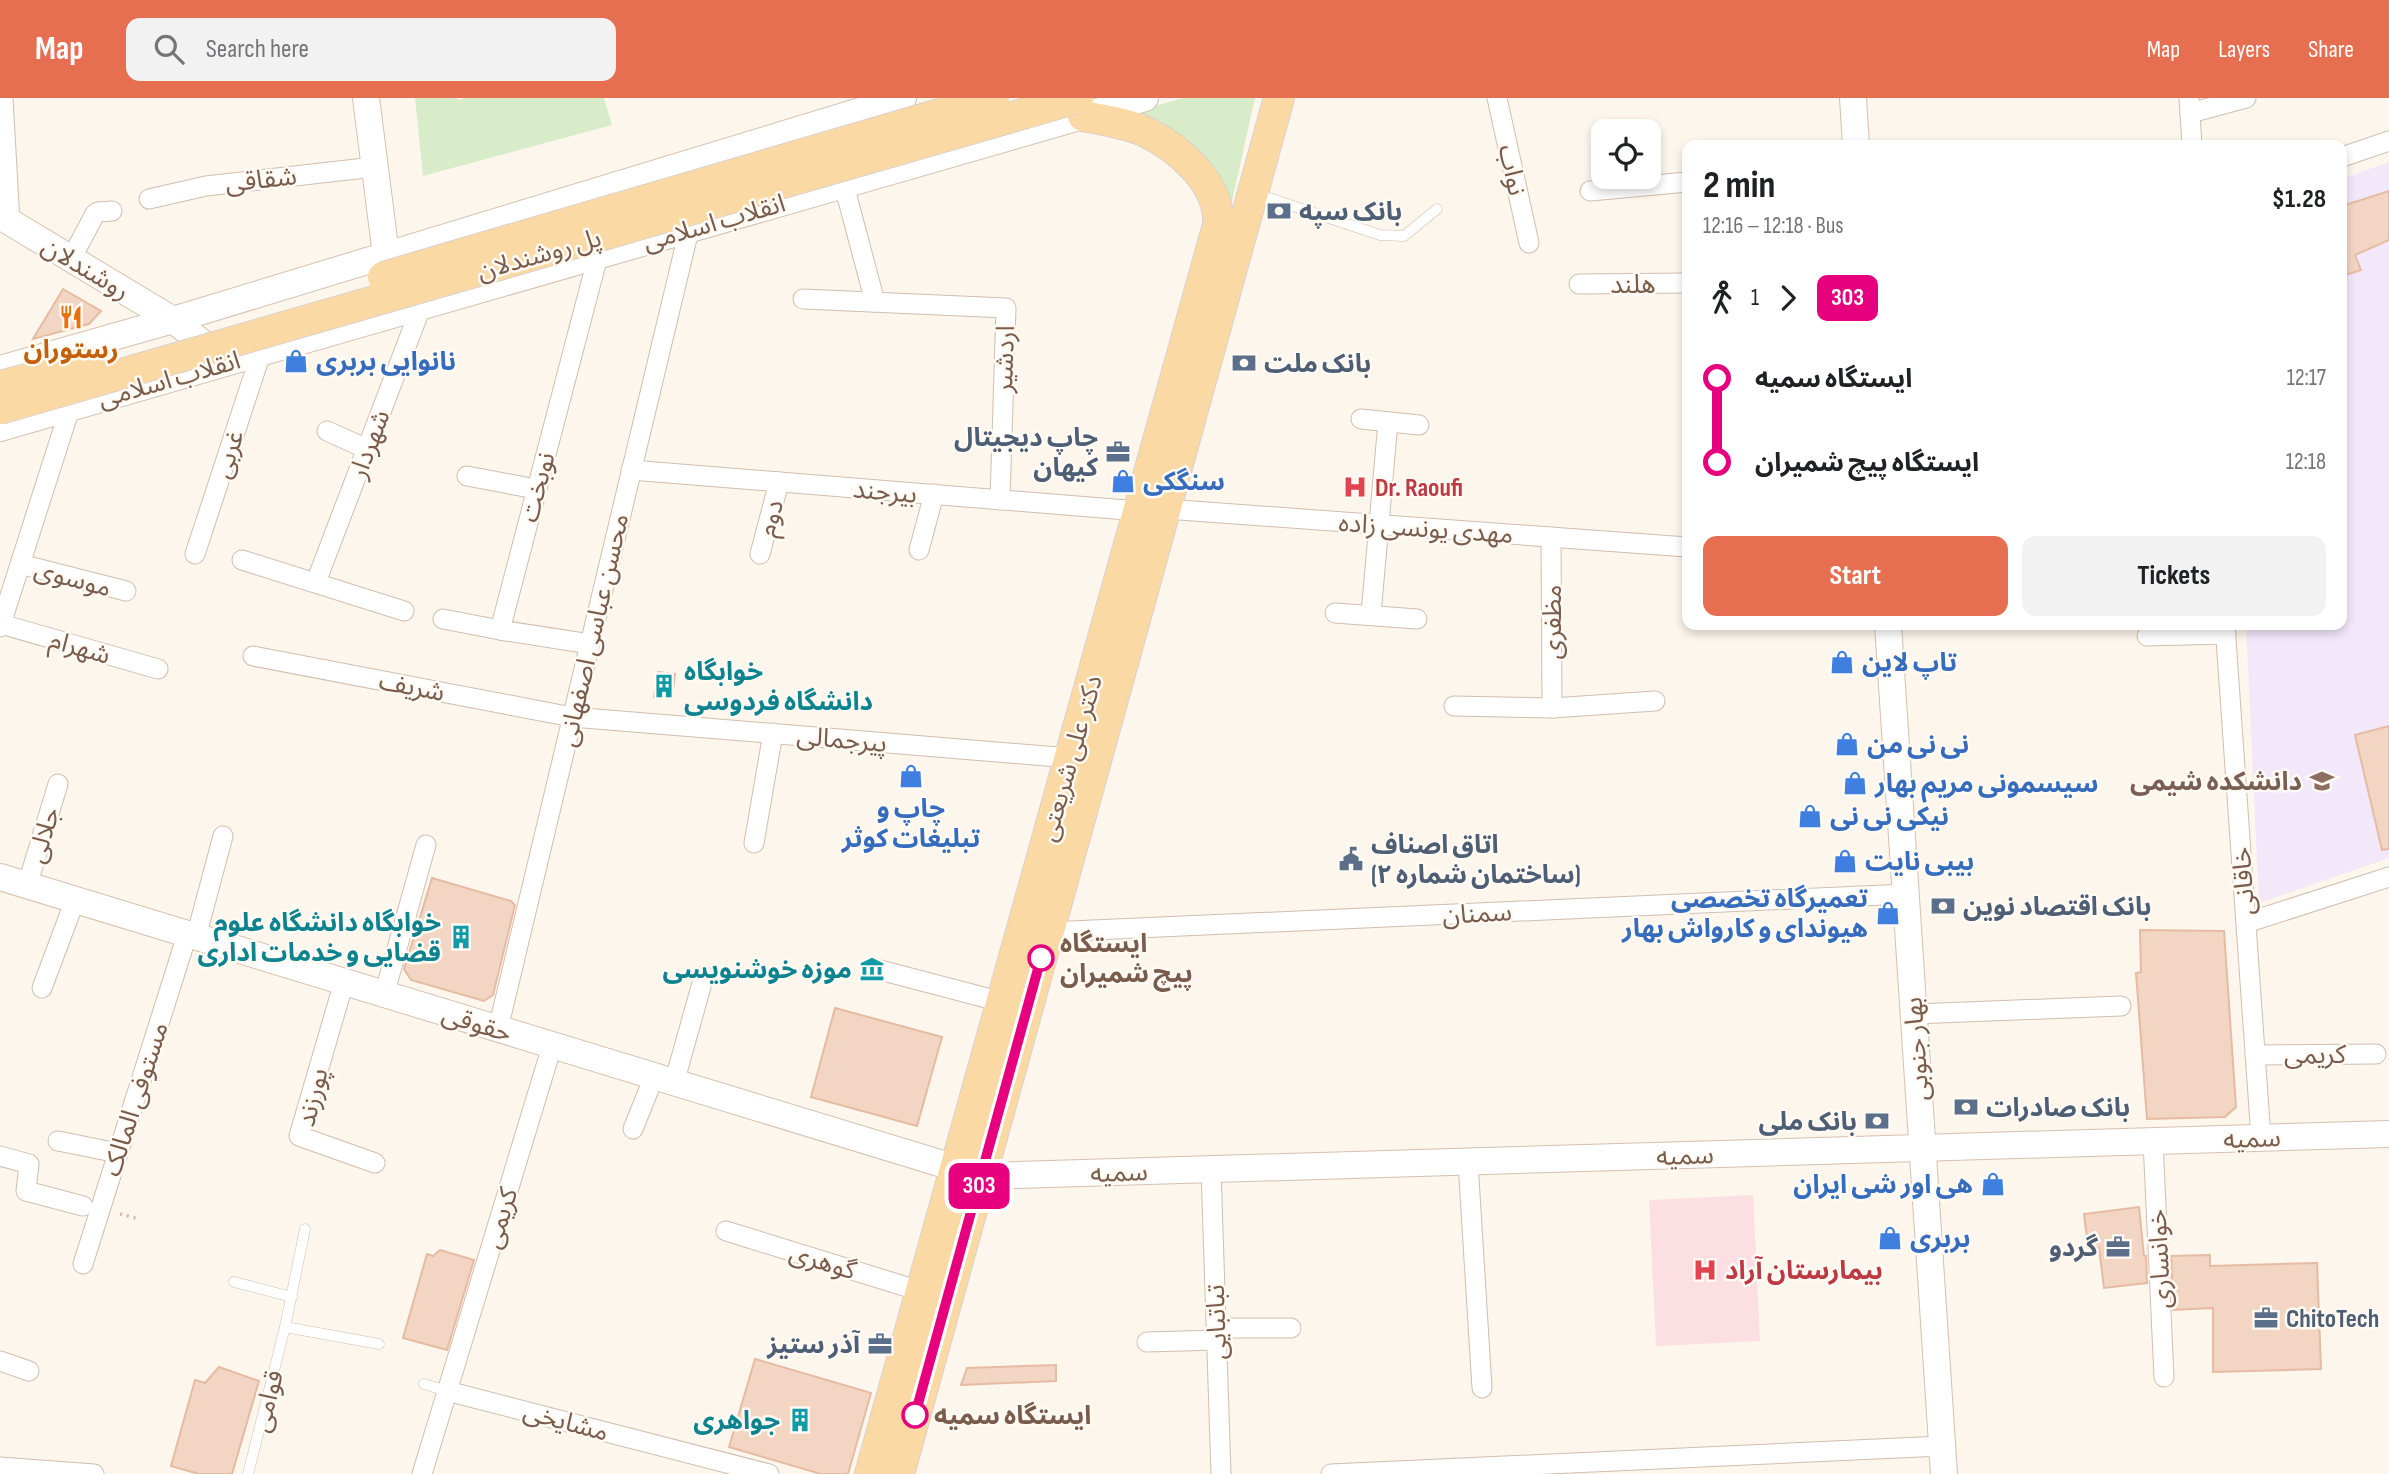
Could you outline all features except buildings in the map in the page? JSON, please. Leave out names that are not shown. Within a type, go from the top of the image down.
[{"type":"main road","points":[[366,98],[386,255]]},
{"type":"main road","points":[[0,369],[173,320],[903,98]]},
{"type":"main road","name":"پل روشندلان","points":[[0,386],[144,347],[994,98]]},
{"type":"main road","name":"انقلاب اسلامی","points":[[0,428],[844,185],[1080,107],[1146,98]]},
{"type":"main road","name":"دکتر علی شریعتی","points":[[899,1474],[968,1173],[1002,1002],[1070,758],[1253,193],[1279,98]]},
{"type":"main road","points":[[1853,98],[1856,140]]},
{"type":"main road","name":"پل روشندلان","points":[[0,409],[1080,107]]},
{"type":"main road","name":"دکتر علی شریعتی","points":[[870,1474],[920,1291],[968,1173],[1048,932],[1219,225],[1219,214],[1214,200],[1196,171],[1171,148],[1145,132],[1080,107]]},
{"type":"main road","name":"روشندلان","points":[[5,219],[173,320],[226,361]]},
{"type":"main road","points":[[499,221],[492,234],[500,273],[514,280]]},
{"type":"main road","points":[[248,297],[235,312],[234,328],[241,342],[259,353]]},
{"type":"main road","points":[[74,349],[105,348],[119,359],[121,373],[115,384],[81,404]]},
{"type":"main road","name":"بهار جنوبی","points":[[1888,630],[1944,1474]]},
{"type":"main road","name":"حقوقی","points":[[0,877],[968,1173]]},
{"type":"main road","name":"سمیه","points":[[968,1173],[1468,1162],[2389,1134]]},
{"type":"street","points":[[3,98],[5,219]]},
{"type":"street","name":"نواب","points":[[1497,98],[1529,243]]},
{"type":"street","points":[[2192,140],[2189,105],[2246,98]]},
{"type":"street","points":[[2347,155],[2389,141]]},
{"type":"street","name":"شقاقی","points":[[149,199],[206,186],[374,167]]},
{"type":"street","points":[[1590,191],[1682,182]]},
{"type":"street","points":[[844,185],[875,302]]},
{"type":"street","points":[[71,259],[95,214],[112,211]]},
{"type":"street","name":"محسن عباسی اصفهانی","points":[[498,1030],[689,230]]},
{"type":"street","name":"نوبخت","points":[[500,630],[598,256]]},
{"type":"street","name":"هلند","points":[[1579,284],[1682,284]]},
{"type":"street","name":"اردشیر","points":[[803,299],[1006,308],[1000,500]]},
{"type":"street","name":"شهردار","points":[[316,582],[421,307]]},
{"type":"street","name":"غربی","points":[[195,554],[259,353]]},
{"type":"street","points":[[1,626],[20,564],[81,404]]},
{"type":"street","points":[[1361,419],[1419,425]]},
{"type":"street","points":[[1371,614],[1388,422]]},
{"type":"street","points":[[327,431],[367,449]]},
{"type":"street","name":"بیرجند","points":[[631,470],[1152,510]]},
{"type":"street","points":[[467,476],[536,489]]},
{"type":"street","name":"دوم","points":[[760,554],[779,482]]},
{"type":"street","points":[[919,550],[934,494]]},
{"type":"street","name":"مهدی یونسی زاده","points":[[1152,510],[1682,547]]},
{"type":"street","name":"مظفری","points":[[1551,537],[1552,708]]},
{"type":"street","points":[[242,561],[404,611]]},
{"type":"street","name":"موسوی","points":[[20,564],[126,591]]},
{"type":"street","points":[[1335,613],[1417,618]]},
{"type":"street","points":[[443,619],[590,644]]},
{"type":"street","name":"شهرام","points":[[1,626],[158,669]]},
{"type":"street","points":[[2147,636],[2214,630]]},
{"type":"street","name":"خاقانی","points":[[2225,630],[2261,1138]]},
{"type":"street","name":"شریف","points":[[253,656],[572,717]]},
{"type":"street","points":[[1454,706],[1552,708],[1655,701]]},
{"type":"street","name":"پیرجمالی","points":[[572,717],[1070,758]]},
{"type":"street","points":[[754,843],[773,733]]},
{"type":"street","name":"جلالی","points":[[27,886],[58,783]]},
{"type":"street","name":"مستوفی المالک","points":[[83,1264],[223,836]]},
{"type":"street","points":[[384,995],[426,845]]},
{"type":"street","points":[[2246,923],[2389,877]]},
{"type":"street","name":"سمنان","points":[[1048,932],[1906,894]]},
{"type":"street","points":[[42,988],[75,900]]},
{"type":"street","points":[[876,969],[1002,1002]]},
{"type":"street","points":[[632,1129],[664,1080],[704,976]]},
{"type":"street","name":"پورزند","points":[[344,982],[299,1136],[375,1163]]},
{"type":"street","points":[[1914,1014],[2121,1006]]},
{"type":"street","name":"کریمی","points":[[447,1391],[552,1046]]},
{"type":"street","name":"کریمی","points":[[2255,1055],[2376,1054]]},
{"type":"street","points":[[58,1141],[118,1153]]},
{"type":"street","name":"خوانساری","points":[[2153,1141],[2164,1377]]},
{"type":"street","points":[[0,1156],[29,1164],[26,1191],[83,1206]]},
{"type":"street","points":[[1468,1162],[1482,1388]]},
{"type":"street","name":"تباتبایی","points":[[1211,1169],[1221,1474]]},
{"type":"street","name":"گوهری","points":[[726,1231],[920,1291]]},
{"type":"street","points":[[1147,1342],[1291,1328]]},
{"type":"street","points":[[0,1361],[29,1371]]},
{"type":"street","points":[[422,1474],[447,1391]]},
{"type":"street","name":"مشایخی","points":[[447,1391],[769,1474]]},
{"type":"street","points":[[1331,1474],[1737,1465],[1942,1446]]},
{"type":"street","points":[[7,1470],[93,1474]]},
{"type":"lane","points":[[1253,193],[1380,235],[1404,236],[1437,209]]},
{"type":"lane","name":"قوامی","points":[[248,1474],[292,1297],[305,1229]]},
{"type":"lane","points":[[234,1282],[292,1297]]},
{"type":"lane","points":[[285,1327],[379,1344]]},
{"type":"lane","points":[[424,1384],[447,1391]]},
{"type":"shaded area","points":[[2389,162],[2389,858],[2259,903],[2246,630],[2347,630],[2347,177]]},
{"type":"shaded area","name":"بیمارستان آراد","points":[[1753,1195],[1760,1341],[1656,1346],[1649,1200]]},
{"type":"green space","points":[[415,98],[604,98],[612,125],[423,176]]},
{"type":"green space","points":[[1183,98],[1255,98],[1230,210],[1126,114]]},
{"type":"bus line","name":"303","points":[[915,1415],[1041,958]]},
{"type":"place","name":"بانک سپه","points":[[1279,211]]},
{"type":"place","name":"رستوران","points":[[71,317]]},
{"type":"place","name":"نانوایی بربری","points":[[296,361]]},
{"type":"place","name":"بانک ملت","points":[[1244,363]]},
{"type":"place","name":"چاپ دیجیتال کیهان","points":[[1118,452]]},
{"type":"place","name":"سنگکی","points":[[1123,481]]},
{"type":"place","name":"Dr. Raoufi","points":[[1355,487]]},
{"type":"place","name":"تاپ لاین","points":[[1842,662]]},
{"type":"place","name":"خوابگاه دانشگاه فردوسی","points":[[664,686]]},
{"type":"place","name":"نی نی من","points":[[1847,744]]},
{"type":"place","name":"چاپ و تبلیغات کوثر","points":[[911,776]]},
{"type":"place","name":"دانشکده شیمی","points":[[2322,781]]},
{"type":"place","name":"سیسمونی مریم بهار","points":[[1855,783]]},
{"type":"place","name":"نیکی نی نی","points":[[1810,816]]},
{"type":"place","name":"اتاق اصناف (ساختمان شماره ۲)","points":[[1351,859]]},
{"type":"place","name":"بیبی نایت","points":[[1845,861]]},
{"type":"place","name":"بانک اقتصاد نوین","points":[[1943,906]]},
{"type":"place","name":"تعمیرگاه تخصصی هیوندای و کارواش بهار","points":[[1888,913]]},
{"type":"place","name":"خوابگاه دانشگاه علوم قضایی و خدمات اداری","points":[[461,937]]},
{"type":"place","name":"ایستگاه پیچ شمیران","points":[[1041,958]]},
{"type":"place","name":"موزه خوشنویسی","points":[[872,969]]},
{"type":"place","name":"بانک صادرات","points":[[1966,1107]]},
{"type":"place","name":"بانک ملی","points":[[1877,1121]]},
{"type":"place","name":"هی اور شی ایران","points":[[1993,1184]]},
{"type":"place","name":"بربری","points":[[1890,1238]]},
{"type":"place","name":"گردو","points":[[2118,1247]]},
{"type":"place","name":"بیمارستان آراد","points":[[1705,1270]]},
{"type":"place","name":"ChitoTech","points":[[2266,1318]]},
{"type":"place","name":"آذر ستیز","points":[[880,1344]]},
{"type":"place","name":"ایستگاه سمیه","points":[[915,1415]]},
{"type":"place","name":"جواهری","points":[[800,1420]]}]
